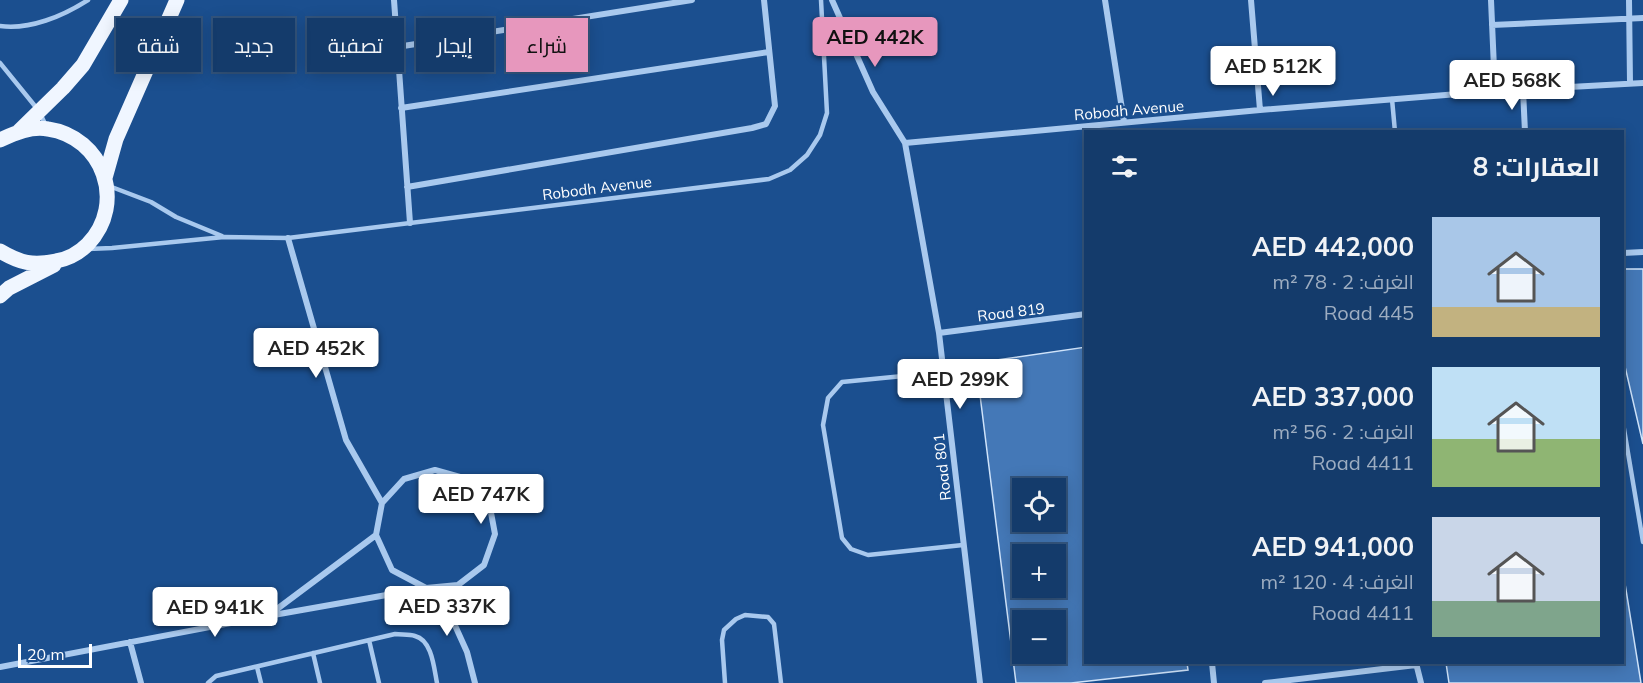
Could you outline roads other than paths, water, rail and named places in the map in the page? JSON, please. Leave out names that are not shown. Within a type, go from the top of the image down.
[{"type":"main road","points":[[19,131],[83,65],[121,0]]},
{"type":"main road","points":[[0,296],[9,288],[83,249],[95,236],[104,220],[108,203],[106,181],[116,139],[177,0]]},
{"type":"main road","points":[[0,140],[19,131],[47,128],[73,137],[93,154],[106,181]]},
{"type":"main road","points":[[0,251],[14,260],[39,264],[64,260]]},
{"type":"street","points":[[394,0],[395,18]]},
{"type":"street","points":[[404,46],[692,0]]},
{"type":"street","points":[[407,187],[766,124],[775,106],[764,0]]},
{"type":"street","points":[[832,0],[873,92],[905,143]]},
{"type":"street","points":[[1106,0],[1124,122]]},
{"type":"street","points":[[1251,0],[1260,110]]},
{"type":"street","points":[[1491,0],[1495,91]]},
{"type":"street","points":[[1629,0],[1630,83]]},
{"type":"street","points":[[1492,25],[1643,18]]},
{"type":"street","points":[[401,108],[769,52]]},
{"type":"street","points":[[399,72],[410,223]]},
{"type":"street","name":"Robodh Avenue","points":[[905,143],[1392,99],[1495,91],[1643,84]]},
{"type":"street","points":[[1523,90],[1525,130]]},
{"type":"street","name":"Road 801","points":[[905,143],[939,333],[980,683]]},
{"type":"street","points":[[288,238],[346,440],[382,503]]},
{"type":"street","points":[[1624,253],[1643,252]]},
{"type":"street","name":"Road 819","points":[[939,333],[1084,314]]},
{"type":"street","points":[[0,667],[268,616],[426,588],[458,585],[484,565],[495,534],[489,502],[467,479],[435,470],[404,479],[382,503],[376,536],[392,570],[426,588],[448,610],[467,652],[475,683]]},
{"type":"street","points":[[268,616],[376,536]]},
{"type":"street","points":[[130,642],[141,683]]},
{"type":"street","points":[[1212,664],[1214,683]]},
{"type":"street","points":[[1265,683],[1416,664],[1421,683]]},
{"type":"street","points":[[1333,675],[1334,683]]},
{"type":"lane","points":[[0,26],[12,28],[51,20],[88,0]]},
{"type":"lane","name":"Robodh Avenue","points":[[83,249],[224,237],[288,238],[768,179],[790,170],[807,155],[820,135],[827,113],[822,0]]},
{"type":"lane","points":[[0,63],[39,111],[47,128]]},
{"type":"lane","points":[[1392,99],[1395,130]]},
{"type":"lane","name":"Robodh Avenue","points":[[106,181],[151,202],[176,217],[224,237]]},
{"type":"lane","points":[[944,372],[842,382],[828,398],[823,425],[842,538],[851,549],[868,555],[963,545]]},
{"type":"lane","points":[[1624,429],[1643,542]]},
{"type":"lane","points":[[725,683],[722,640],[724,630],[736,619],[745,615],[768,617],[774,624],[781,683]]},
{"type":"lane","points":[[208,683],[216,676],[395,634],[423,639],[429,651],[437,683]]},
{"type":"lane","points":[[369,640],[380,683]]},
{"type":"lane","points":[[313,653],[320,683]]},
{"type":"lane","points":[[257,666],[261,683]]}]
